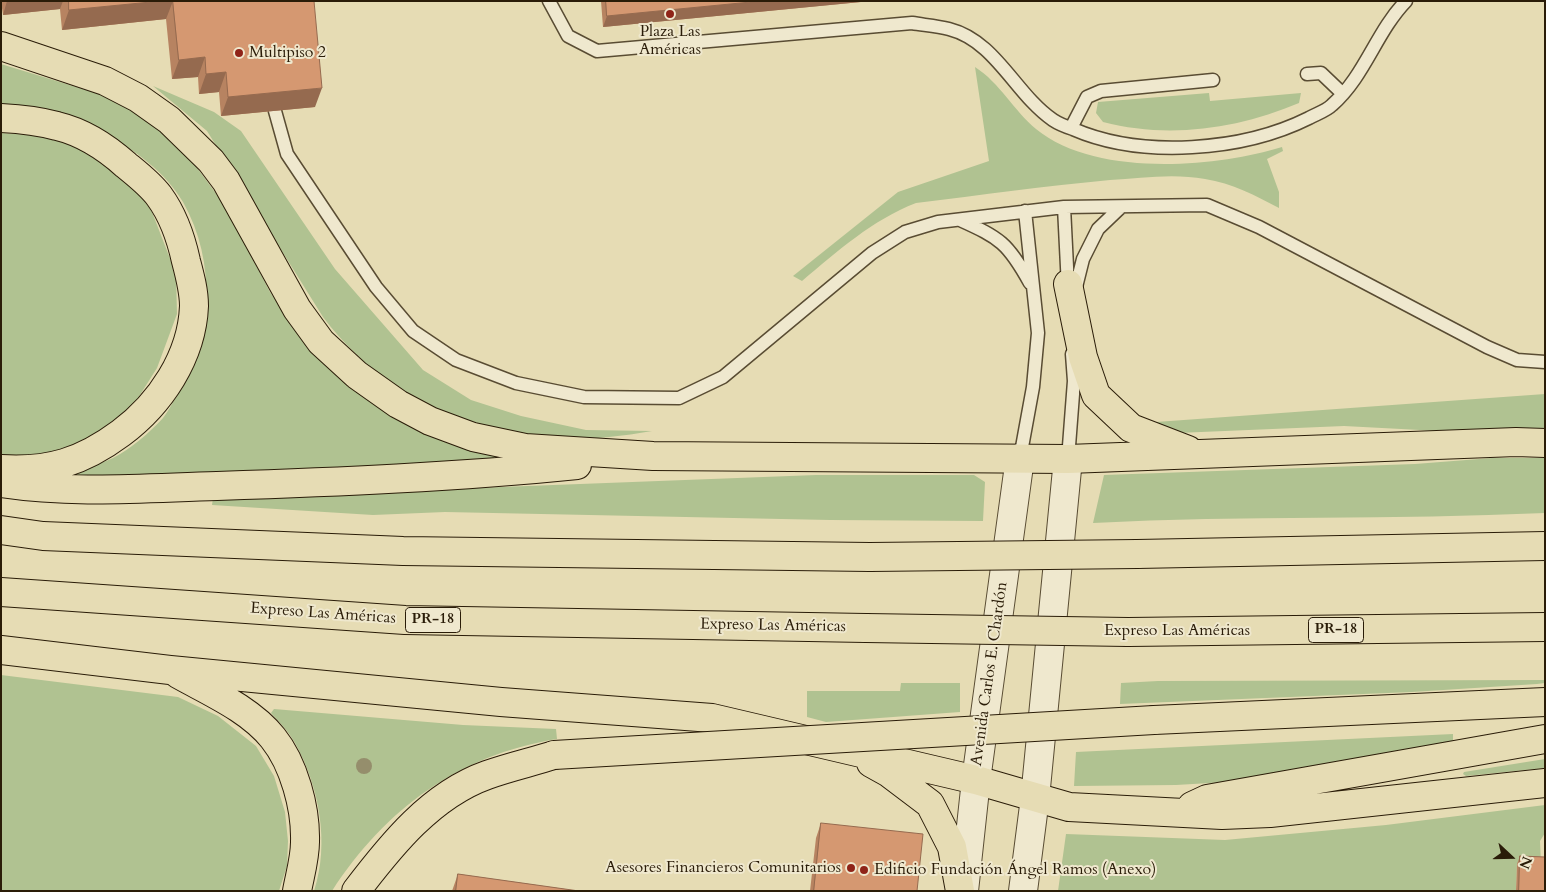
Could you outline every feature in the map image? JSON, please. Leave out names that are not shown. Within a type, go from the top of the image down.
[{"type":"highway","points":[[1,46],[106,81],[138,98],[169,120],[211,161],[226,181],[297,309],[321,342],[357,376],[398,404],[430,422],[473,437],[525,448],[653,456],[1068,459],[1516,442],[1545,443]]},
{"type":"highway","points":[[1,118],[30,120],[59,126],[98,144],[140,176],[158,195],[172,217],[183,247],[194,305],[186,346],[175,370],[155,402],[137,421],[85,456],[60,466],[20,470],[1,469]]},
{"type":"highway","points":[[1070,302],[1083,357],[1096,395],[1131,428],[1199,454]]},
{"type":"highway","points":[[1,484],[59,491],[335,482],[495,473],[653,456]]},
{"type":"highway","points":[[1,530],[43,536],[402,551],[870,557],[1545,546]]},
{"type":"highway","name":"Expreso Las Américas","points":[[1,592],[405,620],[1128,632],[1545,627]]},
{"type":"highway","points":[[1,650],[170,670],[501,702],[712,718],[976,780],[1069,807],[1179,811],[1222,815],[1270,813],[1545,783]]},
{"type":"highway","points":[[170,670],[236,707],[272,737],[286,759],[304,819],[305,843],[296,891]]},
{"type":"highway","points":[[356,891],[383,855],[428,810],[456,791],[486,776],[554,755],[1154,720],[1545,702]]},
{"type":"highway","points":[[1179,811],[1207,799],[1545,739]]},
{"type":"highway","points":[[848,750],[889,773],[930,804],[952,847],[960,891]]},
{"type":"street","name":"Avenida Carlos E. Chardón","points":[[964,891],[976,780],[1020,458]]},
{"type":"street","points":[[1023,891],[1035,798],[1068,459]]},
{"type":"lane","points":[[549,1],[568,36],[597,51],[912,23],[950,29],[971,38],[996,60],[1024,93],[1053,121],[1091,137],[1136,146],[1181,147],[1236,142],[1295,124],[1331,106],[1351,87],[1393,15],[1406,1]]},
{"type":"lane","points":[[1307,74],[1321,73],[1343,94]]},
{"type":"lane","points":[[1071,128],[1087,96],[1101,91],[1213,80]]},
{"type":"lane","points":[[275,111],[287,154],[376,287],[413,331],[456,360],[516,383],[584,397],[679,398],[723,377],[872,253],[905,232],[938,222],[1064,207],[1207,206],[1259,227],[1487,347],[1517,360],[1545,362]]},
{"type":"lane","points":[[1064,207],[1074,381],[1068,459]]},
{"type":"lane","points":[[1070,302],[1087,251],[1098,229],[1121,207]]},
{"type":"lane","points":[[1020,458],[1033,388],[1038,333],[1025,212]]},
{"type":"lane","points":[[960,220],[996,237],[1017,258],[1033,290]]},
{"type":"green space","points":[[1,64],[96,93],[135,110],[171,139],[192,161],[226,207],[270,292],[305,344],[339,374],[502,457],[506,463],[68,478],[113,458],[126,450],[140,440],[167,413],[189,374],[198,350],[204,325],[206,275],[194,225],[176,191],[159,172],[129,148],[103,133],[1,109]]},
{"type":"green space","points":[[975,67],[992,81],[1036,129],[1060,144],[1089,155],[1121,161],[1155,164],[1190,163],[1223,160],[1282,147],[1283,151],[1267,159],[1279,192],[1279,208],[1244,190],[1215,181],[1193,177],[1169,176],[1086,182],[916,203],[870,227],[802,281],[793,276],[898,192],[989,161]]},
{"type":"green space","points":[[153,86],[214,112],[241,131],[335,269],[423,370],[471,400],[521,416],[586,430],[652,431],[582,439],[547,439],[512,435],[456,417],[392,384],[356,354],[323,317],[207,131]]},
{"type":"green space","points":[[1209,93],[1210,101],[1301,93],[1299,103],[1276,112],[1227,125],[1202,129],[1152,130],[1128,127],[1103,122],[1096,113],[1098,102]]},
{"type":"green space","points":[[1,133],[32,135],[71,144],[102,160],[133,183],[152,212],[176,274],[177,314],[157,368],[126,417],[66,452],[1,461]]},
{"type":"green space","points":[[1545,394],[1545,428],[1439,431],[1344,426],[1177,433],[1142,423]]},
{"type":"green space","points":[[1492,458],[1545,458],[1545,513],[1093,523],[1104,475],[1415,464]]},
{"type":"green space","points":[[816,475],[974,475],[985,482],[983,521],[830,520],[445,512],[373,515],[212,505],[213,498]]},
{"type":"green space","points":[[1,675],[178,697],[218,716],[256,746],[274,776],[285,812],[288,841],[287,866],[279,891],[1,891]]},
{"type":"green space","points":[[1545,680],[1545,683],[1537,684],[1412,692],[1120,704],[1121,683],[1158,681]]},
{"type":"green space","points":[[901,683],[960,683],[960,712],[826,722],[807,717],[807,691],[900,691]]},
{"type":"green space","points":[[274,709],[463,725],[556,729],[557,739],[521,747],[488,758],[457,772],[428,790],[376,834],[353,861],[332,891],[314,891],[319,873],[321,854],[320,815],[316,796],[295,743],[271,713]]},
{"type":"green space","points":[[1453,734],[1453,744],[1244,781],[1176,785],[1074,786],[1076,752]]},
{"type":"green space","points":[[1545,759],[1545,768],[1466,776],[1463,774],[1464,772]]},
{"type":"green space","points":[[1545,805],[1545,833],[1540,841],[1541,864],[1517,864],[1516,891],[1058,891],[1066,834],[1225,840],[1386,825]]},
{"type":"building","points":[[69,1],[161,1],[69,10]]},
{"type":"building","name":"Multipiso 2","points":[[173,1],[314,1],[322,88],[228,97],[226,72],[206,74],[205,57],[179,60]]},
{"type":"building","points":[[606,1],[761,1],[607,16]]},
{"type":"building","name":"Edificio Fundación Ángel Ramos (Anexo)","points":[[821,823],[923,834],[917,891],[814,891]]},
{"type":"building","points":[[1520,856],[1545,857],[1545,891],[1519,891]]},
{"type":"building","points":[[458,874],[579,891],[456,891]]},
{"type":"place","name":"Plaza Las Américas","points":[[670,14]]},
{"type":"place","name":"Multipiso 2","points":[[239,53]]},
{"type":"place","name":"Asesores Financieros Comunitarios","points":[[851,868]]},
{"type":"place","name":"Edificio Fundación Ángel Ramos (Anexo)","points":[[864,870]]}]
